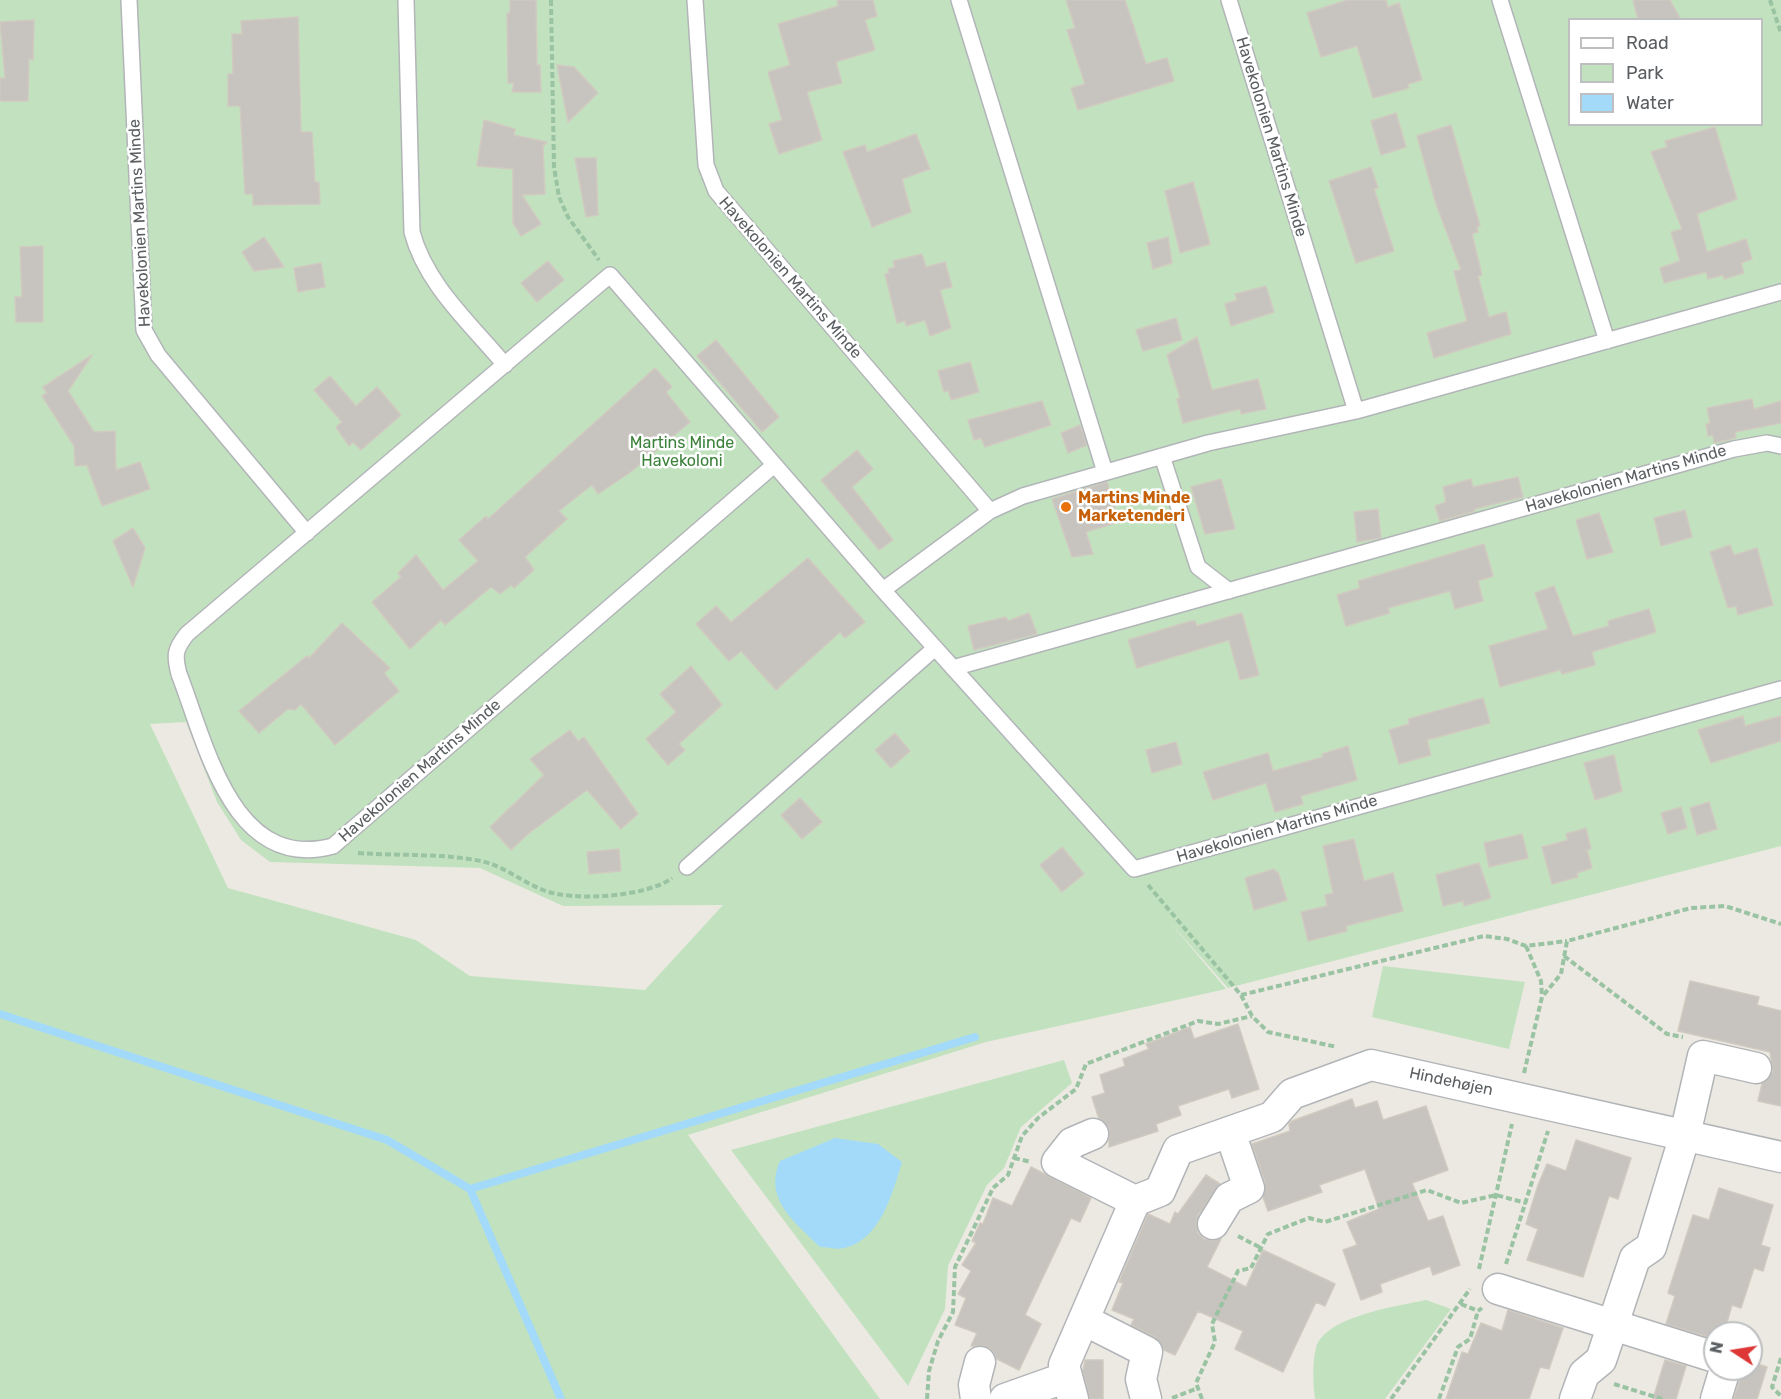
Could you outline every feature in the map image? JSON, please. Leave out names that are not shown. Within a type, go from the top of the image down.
[{"type":"street","points":[[1579,1386],[1601,1360],[1635,1258],[1651,1247],[1685,1135],[1703,1056],[1756,1068]]},
{"type":"street","points":[[1005,1399],[1070,1388],[1064,1365],[1135,1201],[1160,1191],[1178,1150],[1272,1117],[1292,1094],[1371,1065]]},
{"type":"street","name":"Hindehøjen","points":[[1371,1065],[1781,1157]]},
{"type":"street","points":[[1213,1224],[1229,1198],[1249,1188],[1230,1132]]},
{"type":"street","points":[[1093,1134],[1071,1143],[1057,1162],[1135,1201]]},
{"type":"street","points":[[1498,1289],[1703,1353]]},
{"type":"street","points":[[1084,1320],[1147,1352],[1141,1379],[1146,1399]]},
{"type":"street","points":[[976,1399],[974,1385],[980,1362]]},
{"type":"street","points":[[1716,1399],[1721,1381]]},
{"type":"lane","name":"Havekolonien Martins Minde","points":[[129,0],[144,330],[158,356],[307,533]]},
{"type":"lane","points":[[406,0],[412,232],[418,255],[435,282],[505,365]]},
{"type":"lane","name":"Havekolonien Martins Minde","points":[[694,0],[706,165],[716,191],[990,511]]},
{"type":"lane","points":[[959,0],[1105,472]]},
{"type":"lane","name":"Havekolonien Martins Minde","points":[[1228,0],[1356,411]]},
{"type":"lane","points":[[1500,0],[1607,341]]},
{"type":"lane","name":"Havekolonien Martins Minde","points":[[610,275],[187,634],[177,646],[174,657],[223,788],[250,826],[267,840],[297,849],[333,846],[773,466]]},
{"type":"lane","points":[[610,275],[773,466],[1134,869]]},
{"type":"lane","points":[[883,590],[990,511],[1023,496],[1208,443],[1356,411],[1781,292]]},
{"type":"lane","name":"Havekolonien Martins Minde","points":[[953,668],[1734,449],[1767,443],[1781,446]]},
{"type":"lane","points":[[1162,456],[1198,567],[1229,591]]},
{"type":"lane","points":[[687,867],[935,648]]},
{"type":"lane","name":"Havekolonien Martins Minde","points":[[1134,869],[1781,689]]},
{"type":"path","points":[[551,0],[554,167],[559,197],[568,217],[610,275]]},
{"type":"path","points":[[1770,0],[1781,33]]},
{"type":"path","points":[[344,836],[357,853],[441,855],[484,862],[543,891],[566,896],[625,893],[663,885],[687,867]]},
{"type":"path","points":[[1134,869],[1241,995],[1252,1016],[1268,1032],[1355,1051],[1371,1065]]},
{"type":"path","points":[[1241,995],[1484,936],[1507,939],[1526,946],[1567,941]]},
{"type":"path","points":[[1526,946],[1541,981],[1542,997]]},
{"type":"path","points":[[1564,956],[1667,1034],[1683,1038],[1703,1056]]},
{"type":"path","points":[[1202,1399],[1196,1383],[1215,1342],[1212,1324],[1238,1271],[1251,1268],[1268,1234],[1309,1218],[1324,1222],[1427,1190],[1461,1203],[1496,1196],[1526,1203]]},
{"type":"path","points":[[1461,1304],[1478,1311]]},
{"type":"path","points":[[1781,1358],[1772,1387],[1781,1396]]},
{"type":"path","points":[[1579,1386],[1662,1399]]},
{"type":"path","points":[[1168,1399],[1198,1388]]},
{"type":"green space","name":"Martins Minde Havekoloni","points":[[0,0],[1781,0],[1781,846],[1228,988],[1169,921],[1226,989],[986,1042],[688,1135],[880,1399],[0,1399]],"holes":[[[186,722],[217,802],[241,840],[270,862],[480,868],[563,906],[723,905],[645,990],[470,976],[416,940],[228,888],[150,724]]]},
{"type":"green space","points":[[1383,966],[1525,982],[1509,1049],[1372,1017]]},
{"type":"green space","points":[[1064,1060],[1072,1083],[1021,1127],[1004,1168],[987,1185],[948,1266],[945,1309],[908,1386],[731,1150]]},
{"type":"green space","points":[[1426,1300],[1451,1309],[1385,1399],[1315,1399],[1314,1360],[1316,1348],[1322,1337],[1347,1320],[1381,1309]]},
{"type":"water","points":[[835,1138],[878,1144],[902,1162],[889,1201],[876,1226],[856,1244],[838,1249],[820,1247],[792,1219],[784,1209],[776,1187],[776,1175],[780,1161]]},
{"type":"building","points":[[510,0],[536,0],[537,65],[540,65],[541,92],[512,92],[514,83],[508,83],[507,13],[510,13]]},
{"type":"building","points":[[837,0],[873,0],[877,16],[865,20],[875,50],[836,62],[842,83],[807,92],[822,140],[779,154],[769,124],[782,120],[768,72],[790,65],[778,24],[838,6]]},
{"type":"building","points":[[1066,0],[1125,0],[1146,64],[1167,58],[1174,81],[1078,110],[1071,88],[1085,84],[1067,30],[1075,28]]},
{"type":"building","points":[[1347,0],[1386,0],[1388,7],[1399,3],[1422,80],[1408,84],[1409,88],[1373,98],[1357,46],[1321,57],[1307,13]]},
{"type":"building","points":[[1633,0],[1670,0],[1680,18],[1638,18]]},
{"type":"building","points":[[298,17],[301,132],[312,132],[315,182],[319,182],[320,204],[253,205],[253,194],[245,194],[240,106],[228,106],[228,74],[233,74],[232,34],[242,34],[241,21]]},
{"type":"building","points":[[34,20],[33,60],[29,59],[28,101],[0,101],[0,78],[5,78],[0,22]]},
{"type":"building","points":[[557,65],[574,67],[598,93],[568,122]]},
{"type":"building","points":[[1396,113],[1406,147],[1381,155],[1371,121]]},
{"type":"building","points":[[484,120],[515,129],[514,135],[547,142],[543,146],[545,194],[522,195],[541,224],[521,236],[513,223],[513,169],[477,166]]},
{"type":"building","points":[[1451,125],[1480,226],[1477,227],[1478,232],[1472,234],[1482,275],[1478,276],[1489,317],[1506,312],[1511,334],[1434,358],[1427,333],[1467,321],[1454,271],[1461,270],[1436,204],[1417,136]]},
{"type":"building","points":[[1715,127],[1737,199],[1697,214],[1707,252],[1746,239],[1752,259],[1741,263],[1744,273],[1724,279],[1723,275],[1708,279],[1706,272],[1664,283],[1660,268],[1680,261],[1671,232],[1682,229],[1651,152],[1667,147],[1665,141]]},
{"type":"building","points":[[916,134],[930,169],[902,179],[911,212],[872,227],[843,152],[865,145],[867,152]]},
{"type":"building","points":[[575,158],[596,158],[598,215],[586,217]]},
{"type":"building","points":[[1371,167],[1378,188],[1374,189],[1394,251],[1356,263],[1329,181]]},
{"type":"building","points":[[1193,182],[1210,244],[1180,253],[1165,191]]},
{"type":"building","points":[[264,237],[284,267],[254,271],[242,252]]},
{"type":"building","points":[[1168,237],[1172,263],[1153,269],[1147,243]]},
{"type":"building","points":[[43,246],[43,322],[16,322],[15,297],[22,297],[20,247]]},
{"type":"building","points":[[922,254],[926,267],[945,262],[952,287],[940,290],[951,328],[930,336],[925,320],[906,326],[905,321],[897,323],[885,274],[889,273],[888,269],[895,267],[893,261]]},
{"type":"building","points":[[548,261],[564,280],[537,302],[521,283]]},
{"type":"building","points":[[321,263],[325,287],[298,292],[294,268]]},
{"type":"building","points":[[1266,286],[1274,312],[1231,326],[1225,304],[1237,300],[1235,294]]},
{"type":"building","points":[[1176,318],[1182,340],[1143,351],[1136,330]]},
{"type":"building","points":[[1197,337],[1212,390],[1258,379],[1266,409],[1241,414],[1240,409],[1183,423],[1177,399],[1180,398],[1167,355]]},
{"type":"building","points":[[716,340],[779,417],[762,432],[697,356]]},
{"type":"building","points":[[92,355],[68,391],[94,432],[115,431],[116,470],[140,462],[150,489],[102,506],[87,465],[75,466],[74,446],[42,396],[47,393],[43,387]]},
{"type":"building","points":[[970,362],[979,392],[951,400],[948,390],[944,392],[938,371]]},
{"type":"building","points":[[655,368],[672,387],[666,392],[690,422],[632,471],[598,494],[592,485],[559,511],[567,519],[525,557],[534,570],[514,588],[511,585],[500,594],[491,587],[445,625],[441,620],[410,649],[372,602],[401,577],[398,573],[416,555],[443,590],[478,561],[459,540],[486,516],[488,519]]},
{"type":"building","points":[[330,376],[356,406],[377,387],[401,415],[361,450],[353,442],[349,446],[336,427],[342,422],[314,390]]},
{"type":"building","points":[[1752,399],[1754,409],[1781,401],[1781,423],[1735,432],[1736,438],[1714,443],[1713,435],[1708,436],[1706,424],[1710,423],[1707,408]]},
{"type":"building","points":[[1042,401],[1051,425],[985,447],[981,438],[974,440],[968,420]]},
{"type":"building","points":[[1080,425],[1087,445],[1068,453],[1061,433]]},
{"type":"building","points":[[857,450],[873,469],[852,487],[893,540],[879,550],[821,480]]},
{"type":"building","points":[[1518,477],[1523,497],[1474,509],[1475,511],[1440,521],[1435,506],[1446,502],[1443,487],[1471,479],[1473,487]]},
{"type":"building","points":[[1221,479],[1235,529],[1205,534],[1191,487]]},
{"type":"building","points":[[1107,482],[1119,522],[1086,532],[1093,554],[1072,557],[1052,499]]},
{"type":"building","points":[[1378,509],[1381,538],[1357,542],[1354,512]]},
{"type":"building","points":[[1685,510],[1692,537],[1661,546],[1654,518]]},
{"type":"building","points":[[1599,513],[1613,552],[1587,559],[1576,520]]},
{"type":"building","points":[[133,528],[145,548],[133,587],[113,541]]},
{"type":"building","points":[[1484,544],[1493,576],[1478,581],[1483,601],[1455,609],[1450,591],[1388,608],[1390,613],[1346,626],[1337,595],[1360,588],[1358,581]]},
{"type":"building","points":[[1730,545],[1734,555],[1757,548],[1773,605],[1738,615],[1736,606],[1728,608],[1710,552]]},
{"type":"building","points":[[808,558],[865,622],[845,638],[840,632],[776,690],[741,651],[729,661],[696,624],[716,606],[731,622]]},
{"type":"building","points":[[1554,586],[1573,636],[1609,626],[1608,621],[1649,609],[1656,632],[1592,652],[1595,665],[1562,674],[1560,670],[1500,687],[1489,646],[1548,629],[1535,593]]},
{"type":"building","points":[[1029,613],[1037,634],[974,650],[968,626],[1006,617],[1008,621]]},
{"type":"building","points":[[1242,613],[1259,675],[1240,680],[1229,640],[1137,668],[1128,640],[1191,621],[1195,621],[1197,626]]},
{"type":"building","points":[[342,623],[390,668],[384,673],[399,691],[335,745],[301,704],[295,710],[288,709],[259,733],[239,711],[307,656],[309,658]]},
{"type":"building","points":[[691,666],[722,705],[679,744],[685,750],[668,765],[646,739],[676,712],[660,694]]},
{"type":"building","points":[[1483,698],[1490,723],[1427,740],[1431,755],[1399,764],[1389,730],[1409,724],[1408,719]]},
{"type":"building","points":[[1743,716],[1745,726],[1781,716],[1781,741],[1711,763],[1698,730]]},
{"type":"building","points":[[570,730],[578,741],[584,737],[638,814],[621,829],[587,790],[528,834],[511,850],[490,827],[544,775],[530,759]]},
{"type":"building","points":[[895,733],[910,751],[891,768],[875,750]]},
{"type":"building","points":[[1176,742],[1182,764],[1152,773],[1146,750]]},
{"type":"building","points":[[1348,746],[1357,780],[1301,796],[1303,804],[1275,812],[1266,783],[1213,800],[1203,772],[1268,753],[1273,771],[1323,757],[1322,754]]},
{"type":"building","points":[[1614,755],[1622,791],[1595,800],[1584,763]]},
{"type":"building","points":[[800,798],[822,822],[802,839],[781,815]]},
{"type":"building","points":[[1709,802],[1717,829],[1697,835],[1690,808]]},
{"type":"building","points":[[1681,807],[1687,828],[1668,834],[1661,813]]},
{"type":"building","points":[[1586,828],[1591,849],[1587,850],[1592,868],[1577,873],[1578,877],[1552,884],[1542,847],[1568,840],[1566,834]]},
{"type":"building","points":[[1522,834],[1528,858],[1489,867],[1484,843]]},
{"type":"building","points":[[1354,839],[1364,881],[1393,873],[1403,911],[1346,926],[1347,931],[1308,941],[1301,912],[1327,906],[1325,895],[1333,893],[1323,846]]},
{"type":"building","points":[[1062,847],[1084,874],[1062,892],[1040,865]]},
{"type":"building","points":[[619,849],[621,871],[589,874],[587,852]]},
{"type":"building","points":[[1479,863],[1491,898],[1464,906],[1463,901],[1443,906],[1436,875]]},
{"type":"building","points":[[1274,869],[1278,872],[1287,900],[1254,910],[1245,878]]},
{"type":"building","points":[[1690,981],[1759,997],[1757,1005],[1781,1011],[1781,1106],[1758,1101],[1762,1084],[1773,1072],[1770,1052],[1678,1031]]},
{"type":"building","points":[[1238,1024],[1259,1089],[1232,1098],[1229,1089],[1178,1106],[1181,1115],[1156,1124],[1158,1131],[1109,1147],[1109,1128],[1099,1119],[1092,1097],[1105,1093],[1100,1075],[1125,1066],[1123,1059],[1149,1049],[1146,1044],[1190,1027],[1194,1039]]},
{"type":"building","points":[[1352,1099],[1355,1108],[1377,1101],[1383,1120],[1426,1106],[1448,1170],[1412,1183],[1428,1221],[1443,1216],[1460,1265],[1433,1275],[1430,1266],[1380,1284],[1382,1292],[1361,1300],[1343,1250],[1357,1245],[1347,1222],[1379,1209],[1365,1169],[1319,1185],[1322,1192],[1268,1211],[1263,1197],[1265,1182],[1252,1144],[1290,1131],[1289,1124],[1292,1121]]},
{"type":"building","points":[[1576,1140],[1631,1158],[1618,1199],[1609,1196],[1583,1277],[1527,1260],[1538,1229],[1526,1224],[1538,1185],[1547,1164],[1566,1171]]},
{"type":"building","points":[[1031,1167],[1091,1198],[1080,1222],[1071,1218],[1025,1315],[1041,1324],[1019,1370],[997,1359],[992,1350],[985,1346],[971,1346],[977,1333],[955,1325],[966,1298],[958,1294],[971,1271],[962,1265],[976,1243],[972,1241],[980,1223],[983,1224],[993,1198],[1012,1206]]},
{"type":"building","points":[[1206,1175],[1220,1184],[1198,1215],[1196,1224],[1198,1233],[1204,1239],[1213,1241],[1221,1239],[1207,1267],[1246,1287],[1263,1250],[1335,1284],[1325,1306],[1316,1302],[1283,1372],[1235,1349],[1243,1331],[1198,1311],[1175,1355],[1164,1350],[1155,1337],[1131,1325],[1134,1319],[1112,1310],[1123,1283],[1119,1282],[1148,1214],[1170,1224],[1175,1212],[1178,1214]]},
{"type":"building","points":[[1719,1188],[1773,1205],[1761,1245],[1770,1248],[1763,1271],[1754,1268],[1741,1308],[1732,1305],[1727,1321],[1703,1321],[1703,1335],[1666,1324],[1675,1296],[1668,1293],[1693,1215],[1709,1220]]},
{"type":"building","points":[[1508,1310],[1563,1328],[1549,1369],[1540,1367],[1529,1399],[1446,1399],[1462,1352],[1468,1354],[1481,1323],[1502,1331]]},
{"type":"building","points":[[1085,1360],[1103,1360],[1103,1399],[1090,1399],[1083,1371]]},
{"type":"building","points":[[1665,1360],[1686,1366],[1676,1399],[1653,1399]]},
{"type":"building","points":[[1763,1366],[1767,1367],[1763,1380]]},
{"type":"building","points":[[1739,1381],[1763,1381],[1757,1399],[1734,1399]]},
{"type":"waterway","points":[[0,1014],[387,1140],[470,1189],[561,1399]]},
{"type":"waterway","points":[[470,1189],[975,1037]]},
{"type":"place","name":"Martins Minde Marketenderi","points":[[1066,507]]}]
